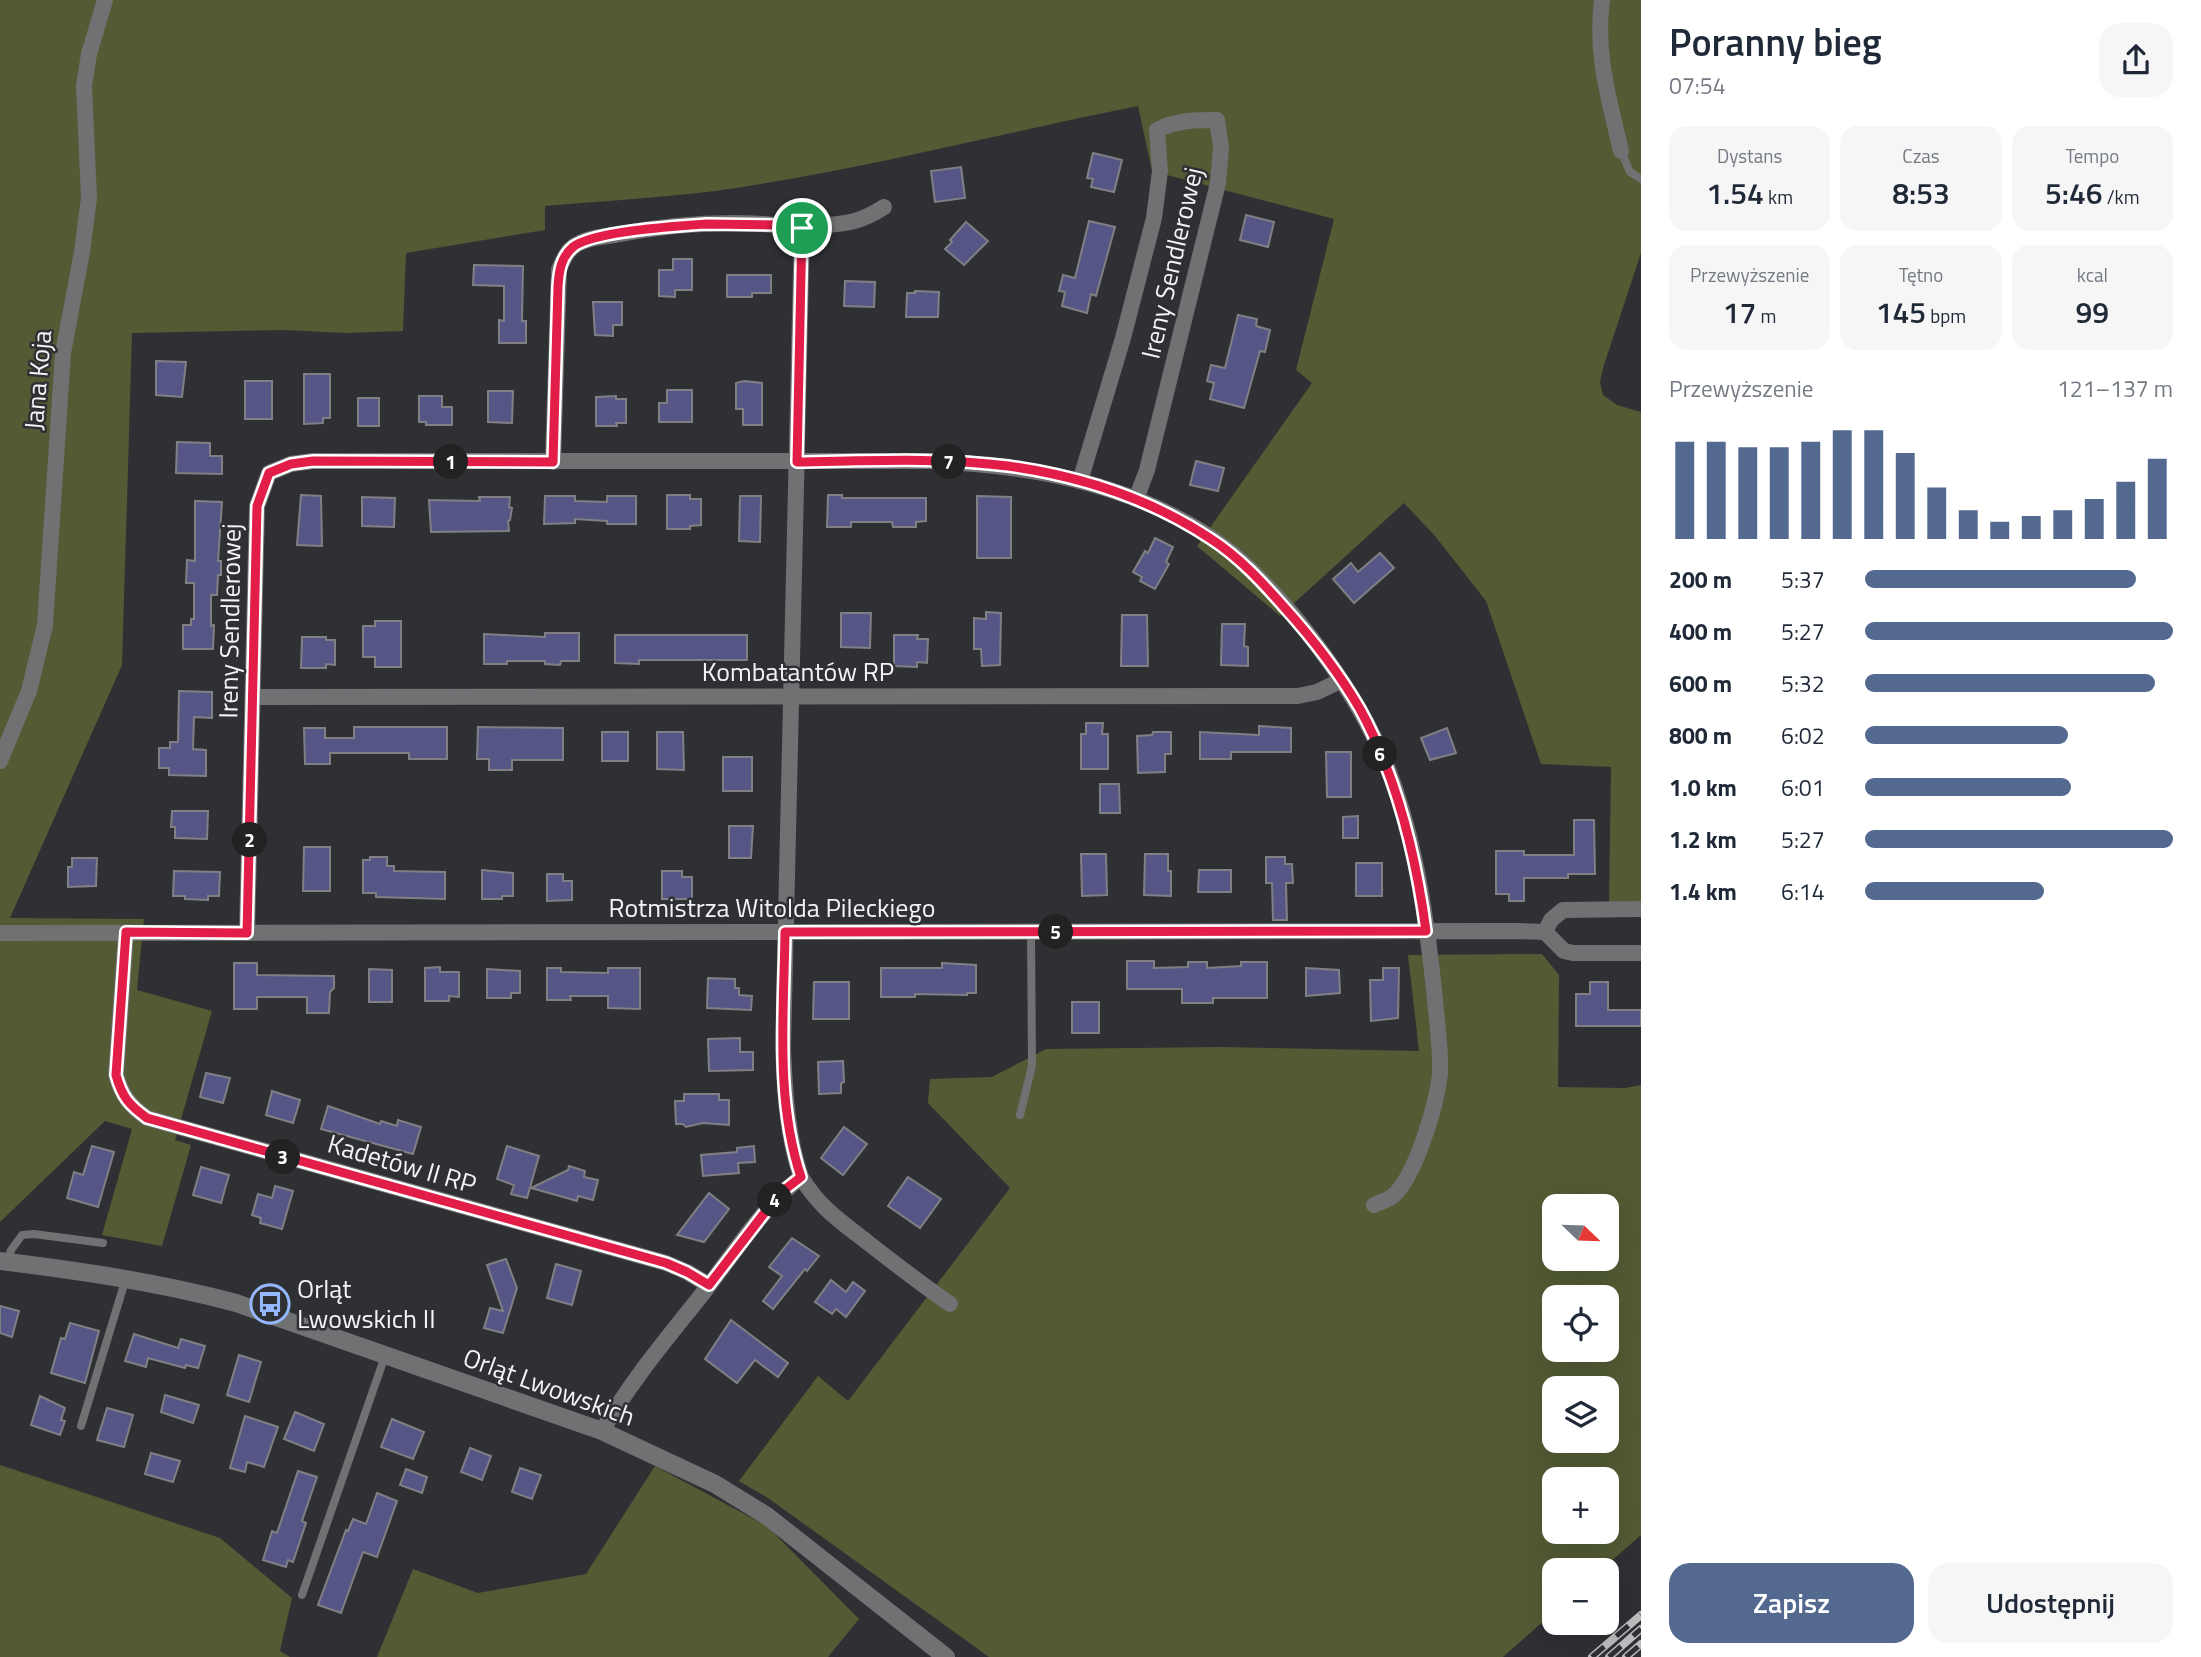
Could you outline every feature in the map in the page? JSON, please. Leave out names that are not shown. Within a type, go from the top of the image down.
[{"type":"street","name":"Jana Koja","points":[[0,761],[29,691],[45,625],[63,353],[90,183],[84,86],[89,54],[104,0]]},
{"type":"street","points":[[1601,0],[1598,26],[1601,64],[1621,151]]},
{"type":"street","name":"Ireny Sendlerowej","points":[[1080,481],[1123,338],[1154,218],[1160,171],[1157,130],[1170,123],[1217,120],[1221,147],[1218,183],[1147,470],[1136,499]]},
{"type":"street","points":[[553,462],[559,269],[565,255],[574,246],[587,240],[664,227],[762,224],[802,228],[848,224],[869,217],[884,207]]},
{"type":"street","points":[[802,228],[783,1048],[791,1147],[801,1177],[813,1197],[836,1219],[950,1304]]},
{"type":"street","name":"Ireny Sendlerowej","points":[[247,933],[257,506],[269,473],[291,464],[313,461],[966,463],[1008,466],[1080,481],[1136,499],[1193,527],[1233,554],[1303,628],[1359,707],[1376,740],[1407,834],[1426,931],[1440,1072],[1428,1128],[1406,1178],[1392,1196],[1374,1205]]},
{"type":"street","name":"Kombatantów RP","points":[[254,697],[1298,696],[1317,692],[1340,681]]},
{"type":"street","points":[[1641,909],[1563,910],[1551,920],[1545,932],[1564,951],[1573,953],[1641,953]]},
{"type":"street","name":"Kadetów II RP","points":[[126,932],[116,1075],[121,1092],[132,1107],[147,1118],[666,1263],[709,1285]]},
{"type":"street","name":"Rotmistrza Witolda Pileckiego","points":[[0,933],[1545,932]]},
{"type":"street","points":[[602,1431],[617,1405],[779,1194],[801,1177]]},
{"type":"street","name":"Orląt Lwowskich","points":[[4,1261],[126,1278],[184,1289],[236,1303],[602,1431],[735,1495],[767,1516],[946,1657]]},
{"type":"lane","points":[[1621,151],[1630,172],[1641,179]]},
{"type":"lane","points":[[1020,1115],[1032,1066],[1031,932]]},
{"type":"lane","points":[[4,1261],[22,1235],[34,1234],[103,1243]]},
{"type":"lane","points":[[81,1426],[126,1278]]},
{"type":"lane","points":[[302,1595],[385,1356]]},
{"type":"green space","points":[[0,0],[1641,0],[1641,253],[1600,382],[1603,395],[1617,405],[1641,412],[1641,902],[1609,903],[1611,767],[1541,764],[1486,601],[1435,536],[1404,503],[1280,616],[1197,546],[1312,383],[1296,370],[1334,219],[1152,171],[1138,106],[768,183],[715,191],[545,206],[545,230],[406,253],[403,331],[132,333],[122,665],[10,918],[144,919],[137,990],[212,1011],[175,1140],[191,1145],[162,1246],[102,1235],[132,1129],[105,1121],[0,1222]]},
{"type":"green space","points":[[1542,954],[1559,975],[1558,1087],[1625,1088],[1641,1085],[1641,1535],[1615,1558],[1542,1558],[1542,1623],[1503,1657],[989,1657],[768,1498],[739,1481],[818,1376],[848,1401],[1010,1188],[928,1103],[930,1079],[992,1077],[1046,1049],[1219,1047],[1419,1051],[1408,955]]},
{"type":"green space","points":[[0,1465],[220,1538],[292,1598],[280,1651],[290,1657],[0,1657]]},
{"type":"green space","points":[[655,1466],[767,1526],[859,1619],[828,1657],[377,1657],[413,1569],[478,1593],[586,1574]]},
{"type":"building","points":[[1093,153],[1122,160],[1114,192],[1091,187],[1093,179],[1087,178]]},
{"type":"building","points":[[961,167],[965,198],[935,202],[931,171]]},
{"type":"building","points":[[1246,215],[1274,222],[1268,247],[1240,240]]},
{"type":"building","points":[[1089,221],[1115,227],[1096,296],[1091,294],[1087,313],[1062,306],[1065,292],[1059,291],[1063,275],[1075,278]]},
{"type":"building","points":[[966,222],[988,241],[964,265],[945,249]]},
{"type":"building","points":[[673,259],[692,259],[692,290],[675,290],[675,297],[659,296],[659,270],[673,270]]},
{"type":"building","points":[[474,265],[523,266],[522,321],[526,321],[526,343],[499,343],[499,320],[504,321],[504,286],[473,285]]},
{"type":"building","points":[[727,275],[771,275],[771,293],[752,293],[752,297],[727,297]]},
{"type":"building","points":[[845,281],[875,282],[874,307],[844,306]]},
{"type":"building","points":[[939,292],[938,317],[906,317],[907,293]]},
{"type":"building","points":[[593,302],[622,302],[622,325],[613,325],[613,336],[595,335]]},
{"type":"building","points":[[1238,315],[1257,319],[1256,326],[1270,330],[1265,352],[1260,351],[1244,408],[1210,399],[1214,383],[1207,381],[1211,365],[1225,368]]},
{"type":"building","points":[[156,361],[186,362],[182,397],[156,395]]},
{"type":"building","points":[[304,374],[330,374],[330,418],[323,418],[323,423],[304,424]]},
{"type":"building","points":[[245,381],[272,381],[272,419],[245,419]]},
{"type":"building","points":[[736,383],[762,383],[762,425],[743,425],[743,409],[736,409]]},
{"type":"building","points":[[667,390],[692,390],[692,422],[659,422],[659,403],[667,403]]},
{"type":"building","points":[[488,391],[513,391],[512,423],[488,422]]},
{"type":"building","points":[[419,396],[442,396],[442,407],[452,407],[452,425],[426,425],[426,422],[419,422]]},
{"type":"building","points":[[616,396],[616,399],[626,399],[626,423],[596,426],[596,397]]},
{"type":"building","points":[[358,398],[379,398],[379,426],[358,426]]},
{"type":"building","points":[[177,442],[210,443],[210,456],[222,456],[222,474],[176,473]]},
{"type":"building","points":[[1196,461],[1224,468],[1218,491],[1190,485]]},
{"type":"building","points":[[301,495],[321,496],[322,546],[297,545]]},
{"type":"building","points":[[667,495],[690,495],[690,499],[701,499],[701,525],[690,526],[690,529],[667,529]]},
{"type":"building","points":[[828,495],[842,495],[842,498],[926,498],[926,521],[916,522],[916,527],[893,527],[892,522],[851,522],[851,527],[827,527]]},
{"type":"building","points":[[545,496],[575,496],[575,501],[607,502],[607,496],[636,496],[636,524],[607,524],[607,521],[575,519],[575,523],[544,524]]},
{"type":"building","points":[[740,496],[761,496],[760,542],[739,541]]},
{"type":"building","points":[[977,496],[1011,497],[1011,558],[977,558]]},
{"type":"building","points":[[362,497],[395,498],[394,527],[362,526]]},
{"type":"building","points":[[479,497],[510,497],[509,507],[512,508],[508,521],[509,531],[431,532],[429,500],[480,501]]},
{"type":"building","points":[[195,501],[222,502],[218,561],[221,561],[221,575],[218,575],[217,595],[211,595],[213,649],[183,649],[183,625],[191,625],[191,619],[194,619],[194,583],[186,583],[187,560],[195,561]]},
{"type":"building","points":[[1155,538],[1173,547],[1166,562],[1169,564],[1155,589],[1140,581],[1142,577],[1133,572],[1145,551],[1148,553]]},
{"type":"building","points":[[1380,553],[1394,568],[1354,603],[1333,579],[1351,563],[1358,572]]},
{"type":"building","points":[[986,612],[1001,613],[1000,665],[982,666],[981,649],[974,649],[974,618],[986,619]]},
{"type":"building","points":[[841,613],[871,613],[870,648],[841,647]]},
{"type":"building","points":[[1122,615],[1147,615],[1148,666],[1121,666]]},
{"type":"building","points":[[375,621],[401,621],[401,667],[375,667],[375,657],[363,657],[363,626],[375,626]]},
{"type":"building","points":[[1222,624],[1245,624],[1244,646],[1248,647],[1248,666],[1221,665]]},
{"type":"building","points":[[545,633],[579,633],[579,661],[561,661],[560,665],[545,664],[545,661],[484,664],[484,634],[545,637]]},
{"type":"building","points":[[615,635],[747,635],[747,660],[639,660],[639,664],[615,663]]},
{"type":"building","points":[[894,635],[918,635],[917,639],[928,639],[927,663],[917,662],[917,667],[894,666]]},
{"type":"building","points":[[302,637],[326,637],[326,640],[335,640],[335,665],[326,664],[326,668],[301,668]]},
{"type":"building","points":[[179,691],[212,692],[212,718],[194,717],[193,749],[206,750],[206,776],[169,775],[169,768],[159,768],[159,748],[170,748],[170,742],[178,742]]},
{"type":"building","points":[[1086,723],[1103,723],[1102,734],[1108,734],[1108,769],[1081,769],[1081,734],[1086,734]]},
{"type":"building","points":[[1259,726],[1291,728],[1291,752],[1231,752],[1231,759],[1200,759],[1200,732],[1259,735]]},
{"type":"building","points":[[354,727],[447,727],[447,759],[409,759],[409,753],[330,753],[330,764],[305,764],[304,728],[325,728],[325,738],[354,738]]},
{"type":"building","points":[[478,727],[563,728],[563,760],[512,760],[512,770],[489,770],[489,759],[477,759]]},
{"type":"building","points":[[1447,728],[1456,753],[1430,760],[1421,738]]},
{"type":"building","points":[[602,732],[628,732],[628,761],[602,761]]},
{"type":"building","points":[[657,732],[683,732],[684,770],[657,769]]},
{"type":"building","points":[[1153,732],[1171,732],[1171,754],[1165,754],[1165,772],[1138,773],[1137,736],[1152,735]]},
{"type":"building","points":[[1326,752],[1351,752],[1351,797],[1327,797]]},
{"type":"building","points":[[723,757],[752,757],[752,791],[723,791]]},
{"type":"building","points":[[1100,784],[1119,784],[1120,813],[1100,813]]},
{"type":"building","points":[[172,811],[208,811],[207,839],[175,838],[175,827],[171,827]]},
{"type":"building","points":[[1358,816],[1358,838],[1343,838],[1343,817]]},
{"type":"building","points":[[1574,820],[1594,820],[1595,874],[1568,874],[1568,878],[1524,878],[1524,901],[1509,901],[1509,894],[1496,894],[1496,851],[1524,851],[1524,855],[1574,855]]},
{"type":"building","points":[[729,826],[753,826],[751,858],[729,858]]},
{"type":"building","points":[[304,847],[330,847],[330,891],[303,891]]},
{"type":"building","points":[[1081,854],[1106,854],[1107,895],[1082,896]]},
{"type":"building","points":[[1145,854],[1168,854],[1171,896],[1144,895]]},
{"type":"building","points":[[370,857],[387,857],[387,866],[394,866],[394,871],[445,872],[445,899],[376,897],[376,893],[363,893],[363,860],[370,860]]},
{"type":"building","points":[[1266,857],[1285,857],[1285,864],[1292,864],[1293,883],[1286,883],[1287,920],[1273,920],[1272,883],[1266,883]]},
{"type":"building","points":[[72,858],[97,858],[96,886],[68,887],[68,867],[72,867]]},
{"type":"building","points":[[1356,863],[1382,863],[1382,896],[1356,896]]},
{"type":"building","points":[[482,870],[513,873],[513,896],[482,899]]},
{"type":"building","points":[[1199,870],[1231,870],[1231,892],[1198,892]]},
{"type":"building","points":[[174,871],[220,872],[219,896],[208,896],[208,900],[173,896]]},
{"type":"building","points":[[662,871],[682,871],[682,877],[692,877],[692,899],[662,899]]},
{"type":"building","points":[[547,874],[563,874],[563,881],[572,881],[572,900],[547,901]]},
{"type":"building","points":[[1127,961],[1154,961],[1154,968],[1188,967],[1188,962],[1207,962],[1207,968],[1241,966],[1241,962],[1267,962],[1267,998],[1213,998],[1213,1003],[1182,1003],[1182,989],[1127,989]]},
{"type":"building","points":[[234,963],[257,963],[257,975],[334,976],[329,1013],[307,1013],[307,997],[257,997],[257,1009],[234,1009]]},
{"type":"building","points":[[942,963],[976,965],[976,993],[881,997],[881,968],[942,968]]},
{"type":"building","points":[[440,967],[440,972],[459,972],[459,997],[449,996],[449,1001],[425,1001],[425,968]]},
{"type":"building","points":[[547,968],[561,968],[561,972],[608,973],[608,968],[640,968],[640,1009],[608,1008],[608,996],[570,996],[571,1000],[547,1000]]},
{"type":"building","points":[[1306,968],[1339,970],[1340,993],[1306,996]]},
{"type":"building","points":[[1383,968],[1399,968],[1398,1018],[1371,1021],[1370,980],[1383,980]]},
{"type":"building","points":[[369,969],[392,970],[392,1002],[369,1002]]},
{"type":"building","points":[[487,969],[520,971],[520,993],[511,993],[511,998],[487,998]]},
{"type":"building","points":[[708,978],[735,979],[735,988],[739,988],[739,995],[752,996],[751,1010],[707,1008]]},
{"type":"building","points":[[814,982],[849,982],[849,1019],[813,1019]]},
{"type":"building","points":[[1590,982],[1608,982],[1608,1010],[1641,1010],[1641,1026],[1576,1026],[1576,994],[1590,994]]},
{"type":"building","points":[[1072,1002],[1099,1002],[1099,1033],[1072,1033]]},
{"type":"building","points":[[740,1038],[740,1052],[753,1052],[753,1070],[709,1071],[708,1039]]},
{"type":"building","points":[[843,1061],[844,1082],[841,1083],[841,1093],[819,1094],[818,1062]]},
{"type":"building","points":[[206,1073],[230,1078],[223,1103],[200,1097]]},
{"type":"building","points":[[272,1091],[300,1100],[293,1123],[266,1115]]},
{"type":"building","points":[[684,1094],[719,1094],[719,1100],[729,1100],[729,1125],[703,1123],[686,1127],[676,1124],[675,1101],[684,1101]]},
{"type":"building","points":[[328,1106],[380,1124],[381,1121],[397,1126],[398,1120],[421,1127],[413,1154],[321,1129]]},
{"type":"building","points":[[844,1127],[867,1144],[843,1175],[821,1158]]},
{"type":"building","points":[[92,1146],[114,1152],[98,1207],[67,1198],[74,1172],[83,1175]]},
{"type":"building","points":[[507,1146],[539,1156],[527,1198],[511,1194],[514,1185],[497,1179]]},
{"type":"building","points":[[754,1146],[755,1162],[738,1163],[739,1173],[703,1176],[701,1155],[737,1152],[737,1148]]},
{"type":"building","points":[[569,1166],[585,1171],[584,1177],[598,1180],[593,1200],[578,1196],[577,1201],[531,1188],[568,1170]]},
{"type":"building","points":[[201,1167],[229,1175],[221,1203],[193,1195]]},
{"type":"building","points":[[908,1177],[941,1199],[920,1228],[888,1206]]},
{"type":"building","points":[[275,1186],[293,1191],[282,1229],[260,1223],[261,1218],[252,1215],[258,1194],[272,1198]]},
{"type":"building","points":[[709,1193],[729,1209],[704,1242],[677,1235]]},
{"type":"building","points":[[792,1238],[819,1256],[773,1309],[763,1301],[782,1276],[769,1267]]},
{"type":"building","points":[[506,1259],[517,1288],[503,1333],[484,1328],[490,1308],[503,1311],[487,1265]]},
{"type":"building","points":[[556,1264],[581,1271],[572,1305],[547,1298]]},
{"type":"building","points":[[831,1280],[846,1292],[853,1282],[865,1291],[846,1317],[836,1309],[832,1314],[815,1302]]},
{"type":"building","points":[[0,1306],[19,1311],[12,1337],[0,1333]]},
{"type":"building","points":[[731,1320],[788,1363],[778,1377],[755,1360],[737,1383],[705,1359]]},
{"type":"building","points":[[70,1323],[99,1331],[85,1383],[51,1373],[61,1338],[65,1339]]},
{"type":"building","points":[[134,1334],[178,1348],[181,1339],[205,1346],[198,1368],[186,1365],[185,1368],[148,1358],[146,1367],[125,1361]]},
{"type":"building","points":[[239,1355],[261,1362],[249,1402],[227,1395]]},
{"type":"building","points":[[165,1395],[199,1405],[193,1423],[161,1412]]},
{"type":"building","points":[[40,1396],[65,1408],[61,1420],[65,1421],[60,1435],[31,1425]]},
{"type":"building","points":[[107,1408],[133,1415],[124,1447],[97,1440]]},
{"type":"building","points":[[295,1412],[324,1424],[314,1451],[284,1439]]},
{"type":"building","points":[[245,1416],[278,1427],[264,1467],[247,1462],[245,1472],[230,1468]]},
{"type":"building","points":[[392,1419],[424,1432],[413,1459],[381,1447]]},
{"type":"building","points":[[470,1448],[491,1456],[482,1480],[461,1472]]},
{"type":"building","points":[[151,1453],[180,1461],[173,1482],[145,1474]]},
{"type":"building","points":[[520,1468],[541,1475],[532,1499],[512,1492]]},
{"type":"building","points":[[406,1469],[427,1477],[422,1493],[400,1485]]},
{"type":"building","points":[[298,1471],[317,1477],[302,1521],[306,1523],[293,1562],[288,1560],[286,1567],[263,1560],[272,1531],[277,1533]]},
{"type":"building","points":[[377,1493],[397,1501],[377,1557],[363,1552],[341,1613],[318,1605],[346,1530],[348,1531],[353,1519],[366,1524]]},
{"type":"railway","points":[[1592,1657],[1641,1615]]},
{"type":"railway","points":[[1609,1657],[1641,1629]]},
{"type":"railway","points":[[1626,1657],[1641,1644]]},
{"type":"place","name":"Orląt Lwowskich II","points":[[270,1304]]},
{"type":"route","points":[[762,224],[802,228],[797,462],[927,461],[1008,466],[1048,474],[1109,489],[1136,499],[1193,527],[1233,554],[1303,628],[1359,707],[1376,740],[1407,834],[1426,931],[785,932],[783,1048],[786,1106],[791,1147],[801,1177],[779,1194],[709,1285],[666,1263],[164,1124],[147,1118],[132,1107],[121,1092],[116,1075],[126,932],[247,933],[257,506],[269,473],[291,464],[313,461],[553,462],[559,269],[565,255],[574,246],[587,240],[664,227],[762,224]]}]
